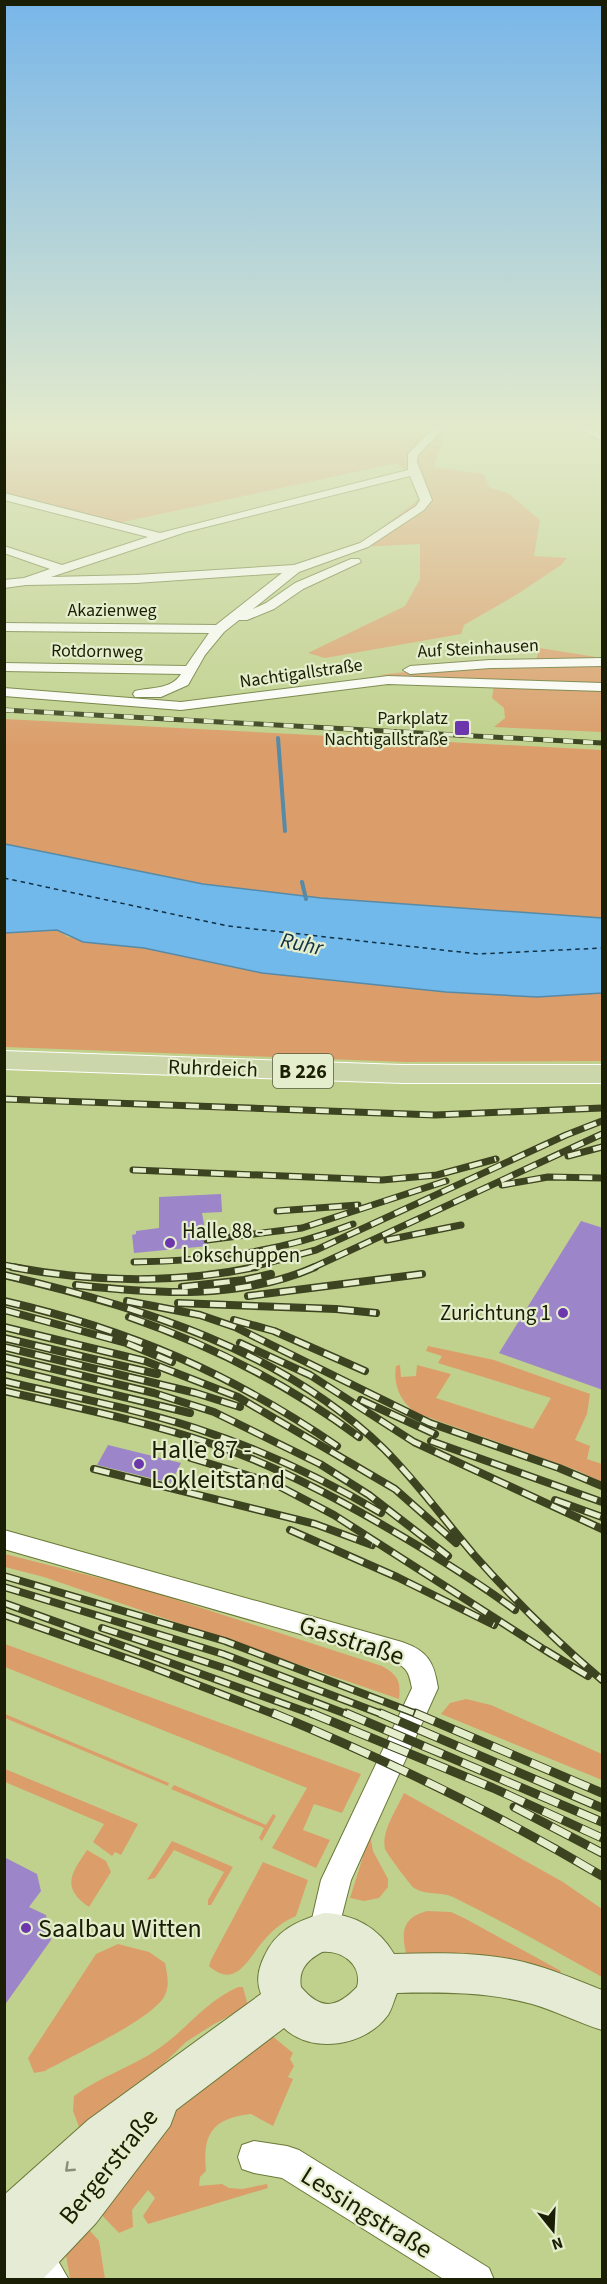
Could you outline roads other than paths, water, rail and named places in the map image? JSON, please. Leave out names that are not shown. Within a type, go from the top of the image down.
[{"type":"main road","name":"Ruhrdeich","points":[[4,1060],[391,1074],[603,1074]]},
{"type":"street","points":[[147,534],[160,537]]},
{"type":"street","points":[[26,581],[59,568],[102,557],[173,534]]},
{"type":"street","points":[[4,584],[26,581],[136,579],[295,569],[364,545],[381,534]]},
{"type":"street","points":[[4,549],[59,568]]},
{"type":"street","points":[[235,616],[244,617],[257,613],[299,586],[355,561]]},
{"type":"street","points":[[54,696],[85,693],[161,693],[177,687],[219,629],[295,569]]},
{"type":"street","name":"Akazienweg","points":[[4,627],[219,629]]},
{"type":"street","name":"Auf Steinhausen","points":[[360,682],[362,678],[378,672],[490,664],[603,662]]},
{"type":"street","name":"Rotdornweg","points":[[4,667],[190,670]]},
{"type":"street","name":"Nachtigallstraße","points":[[4,692],[181,706],[388,680],[603,687]]},
{"type":"street","name":"Gasstraße","points":[[4,1539],[334,1632],[402,1653],[415,1660],[422,1670],[425,1688],[336,1880],[324,1932]]},
{"type":"street","points":[[324,1932],[347,1935],[361,1944],[373,1955],[379,1974],[377,1989],[369,2006],[357,2017],[345,2023],[317,2025],[295,2012],[285,2001],[279,1972],[286,1956],[296,1944],[307,1937],[324,1932]]},
{"type":"street","points":[[379,1974],[472,1974],[510,1979],[541,1986],[603,2010]]},
{"type":"street","name":"Bergerstraße","points":[[20,2251],[80,2208],[179,2078],[285,2001]]},
{"type":"street","name":"Lessingstraße","points":[[254,2157],[287,2162],[477,2280]]},
{"type":"water","name":"Ruhr","points":[[5,844],[203,884],[321,898],[602,918],[602,993],[537,997],[446,992],[262,973],[144,948],[83,942],[57,930],[5,933]]},
{"type":"waterway","points":[[278,738],[285,831]]},
{"type":"waterway","points":[[302,882],[306,899]]},
{"type":"railway","points":[[4,710],[602,743]]},
{"type":"railway","points":[[4,1099],[435,1115],[602,1108]]},
{"type":"railway","points":[[249,1268],[316,1250],[566,1135],[602,1121]]},
{"type":"railway","points":[[312,1268],[602,1134]]},
{"type":"railway","points":[[568,1156],[602,1147]]},
{"type":"railway","points":[[133,1170],[382,1180],[437,1175],[496,1159]]},
{"type":"railway","points":[[502,1185],[548,1177],[602,1178]]},
{"type":"railway","points":[[207,1240],[302,1228],[446,1181]]},
{"type":"railway","points":[[277,1211],[358,1205]]},
{"type":"railway","points":[[134,1262],[190,1260],[245,1253],[299,1242],[353,1224]]},
{"type":"railway","points":[[387,1240],[461,1225]]},
{"type":"railway","points":[[4,1265],[20,1268]]},
{"type":"railway","points":[[12,1267],[73,1276],[134,1279],[195,1276],[256,1267]]},
{"type":"railway","points":[[76,1285],[167,1292],[227,1290],[286,1278],[315,1267]]},
{"type":"railway","points":[[182,1287],[244,1280],[271,1274]]},
{"type":"railway","points":[[248,1296],[422,1274]]},
{"type":"railway","points":[[4,1275],[106,1302],[206,1336],[254,1358],[300,1384],[344,1414],[384,1449],[505,1589],[602,1680]]},
{"type":"railway","points":[[4,1301],[94,1326],[178,1357],[258,1397],[337,1446]]},
{"type":"railway","points":[[127,1301],[200,1315],[235,1327],[430,1423],[559,1468],[602,1486]]},
{"type":"railway","points":[[178,1303],[336,1309],[376,1313]]},
{"type":"railway","points":[[4,1310],[126,1343],[172,1362]]},
{"type":"railway","points":[[129,1317],[160,1328],[249,1368],[305,1400],[359,1437]]},
{"type":"railway","points":[[234,1320],[274,1331],[365,1371]]},
{"type":"railway","points":[[4,1327],[145,1361],[238,1397],[395,1489],[456,1543]]},
{"type":"railway","points":[[4,1338],[157,1374]]},
{"type":"railway","points":[[240,1343],[310,1375],[414,1442],[602,1529]]},
{"type":"railway","points":[[4,1347],[196,1393],[240,1407]]},
{"type":"railway","points":[[4,1357],[154,1393],[214,1412],[320,1464],[369,1495],[448,1556]]},
{"type":"railway","points":[[4,1368],[190,1413]]},
{"type":"railway","points":[[4,1381],[148,1414],[219,1436],[290,1465],[381,1513]]},
{"type":"railway","points":[[4,1391],[161,1428],[212,1444],[266,1465],[319,1490],[395,1532],[468,1577],[515,1610]]},
{"type":"railway","points":[[361,1400],[435,1434]]},
{"type":"railway","points":[[431,1441],[602,1502]]},
{"type":"railway","points":[[191,1458],[273,1483],[334,1515],[551,1654]]},
{"type":"railway","points":[[94,1469],[315,1524],[372,1545]]},
{"type":"railway","points":[[555,1500],[602,1517]]},
{"type":"railway","points":[[290,1530],[397,1577],[494,1625]]},
{"type":"railway","points":[[4,1576],[225,1641],[419,1715]]},
{"type":"railway","points":[[4,1587],[223,1654],[384,1715]]},
{"type":"railway","points":[[4,1603],[315,1715]]},
{"type":"railway","points":[[4,1615],[146,1665],[276,1715]]},
{"type":"railway","points":[[102,1628],[230,1670],[349,1715]]},
{"type":"railway","points":[[545,1650],[588,1676]]},
{"type":"railway","points":[[273,1713],[358,1749],[440,1788],[602,1876]]},
{"type":"railway","points":[[311,1713],[493,1788],[602,1838]]},
{"type":"railway","points":[[346,1713],[602,1822]]},
{"type":"railway","points":[[380,1713],[602,1808]]},
{"type":"railway","points":[[415,1713],[602,1793]]},
{"type":"railway","points":[[514,1807],[602,1853]]},
{"type":"place","name":"Parkplatz Nachtigallstraße","points":[[462,728]]},
{"type":"place","name":"Halle 88 - Lokschuppen","points":[[170,1243]]},
{"type":"place","name":"Zurichtung 1","points":[[563,1313]]},
{"type":"place","name":"Halle 87 - Lokleitstand","points":[[139,1464]]},
{"type":"place","name":"Saalbau Witten","points":[[26,1928]]}]
